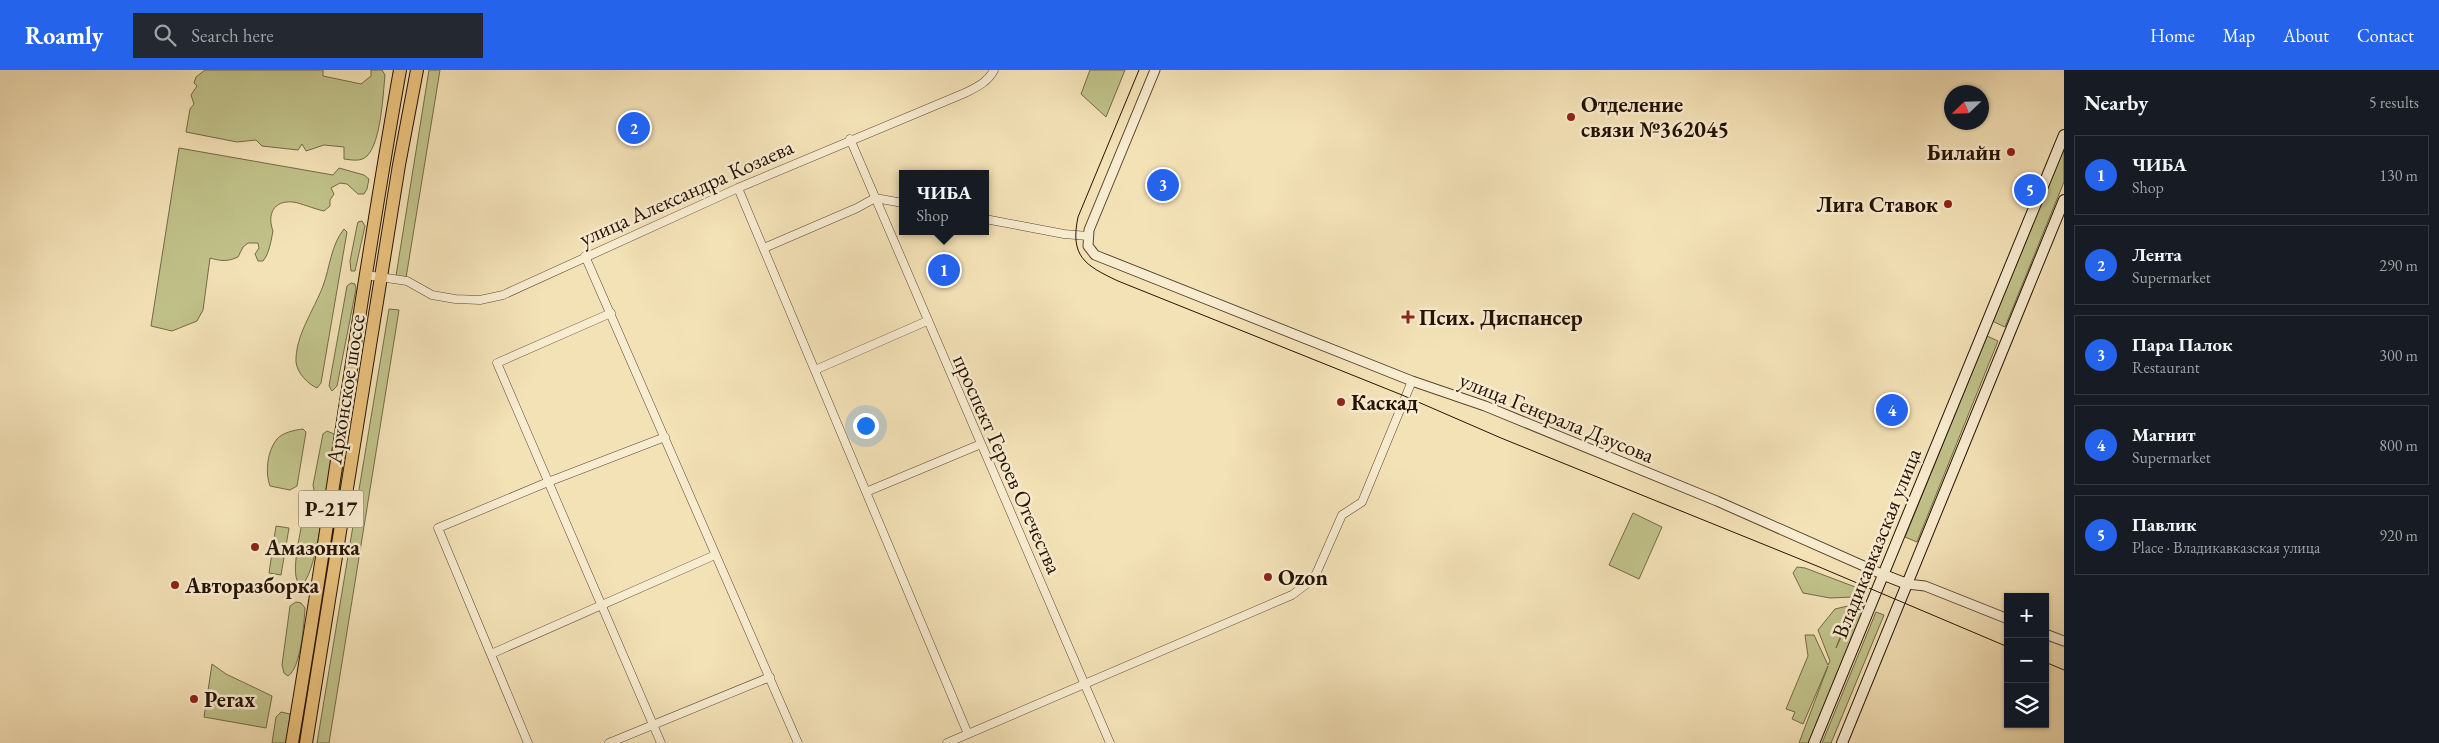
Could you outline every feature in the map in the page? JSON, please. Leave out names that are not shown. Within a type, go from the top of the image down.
[{"type":"highway","name":"Архонское шоссе","points":[[292,743],[400,70]]},
{"type":"highway","name":"Архонское шоссе","points":[[306,743],[383,278],[399,165],[417,70]]},
{"type":"main road","name":"Владикавказская улица","points":[[1814,743],[2064,135]]},
{"type":"main road","name":"Владикавказская улица","points":[[1842,743],[2064,200]]},
{"type":"main road","name":"улица Генерала Дзусова","points":[[1884,575],[1907,584]]},
{"type":"street","name":"улица Александра Козаева","points":[[366,276],[407,281],[432,294],[455,299],[480,300],[503,295],[585,256],[738,188],[965,93],[991,77],[994,70]]},
{"type":"street","points":[[989,220],[1064,234],[1088,236],[1156,70]]},
{"type":"street","name":"проспект Героев Отечества","points":[[850,140],[1110,743]]},
{"type":"street","points":[[738,188],[968,734]]},
{"type":"street","points":[[764,248],[857,208],[875,198],[899,202]]},
{"type":"street","name":"улица Генерала Дзусова","points":[[1088,236],[1088,246],[1092,252],[1104,260],[1412,381],[1485,406],[1717,501],[1884,575]]},
{"type":"street","points":[[585,256],[798,743]]},
{"type":"street","points":[[611,312],[497,362],[661,743]]},
{"type":"street","points":[[815,370],[926,320]]},
{"type":"street","points":[[947,743],[1292,595],[1308,583],[1316,574],[1342,515],[1362,502],[1412,381]]},
{"type":"street","points":[[528,743],[438,528],[548,482],[665,437]]},
{"type":"street","points":[[866,492],[981,444]]},
{"type":"street","points":[[491,654],[715,555]]},
{"type":"street","name":"улица Генерала Дзусова","points":[[1907,584],[1925,586],[2004,617]]},
{"type":"street","points":[[2049,635],[2064,641]]},
{"type":"street","points":[[609,743],[770,677]]},
{"type":"green space","points":[[205,70],[323,70],[323,76],[361,84],[371,76],[371,70],[382,70],[385,75],[382,106],[372,149],[365,158],[350,160],[344,159],[344,147],[324,145],[306,151],[302,144],[298,150],[262,146],[256,140],[237,142],[186,132],[190,109],[194,104],[191,95],[197,86],[194,83],[196,77]]},
{"type":"green space","points":[[429,70],[440,70],[405,284],[395,282]]},
{"type":"green space","points":[[1090,70],[1125,70],[1106,117],[1081,94]]},
{"type":"green space","points":[[2064,147],[2064,182],[2005,327],[1992,321]]},
{"type":"green space","points":[[179,148],[333,175],[339,168],[364,175],[369,179],[364,194],[358,194],[347,184],[340,183],[331,188],[334,194],[330,200],[330,206],[324,211],[293,202],[281,203],[276,206],[271,214],[273,231],[271,243],[263,261],[258,261],[255,254],[259,248],[258,243],[248,243],[243,247],[238,257],[231,260],[210,258],[203,310],[197,321],[172,331],[151,326]]},
{"type":"green space","points":[[362,221],[365,226],[355,271],[351,271],[350,261],[357,226],[358,222]]},
{"type":"green space","points":[[344,229],[347,232],[321,383],[317,388],[310,384],[298,370],[296,362],[297,352],[302,333],[323,286],[333,249]]},
{"type":"green space","points":[[351,283],[355,284],[356,289],[337,386],[332,391],[329,386],[347,286]]},
{"type":"green space","points":[[389,309],[399,310],[329,743],[317,743]]},
{"type":"green space","points":[[1987,336],[1998,341],[1917,542],[1905,537]]},
{"type":"green space","points":[[303,429],[306,432],[297,486],[290,490],[270,486],[268,481],[268,462],[274,444],[282,435]]},
{"type":"green space","points":[[327,431],[334,434],[336,440],[328,489],[325,492],[319,493],[314,490],[313,485],[323,434]]},
{"type":"green space","points":[[309,504],[315,505],[319,509],[319,534],[311,569],[304,582],[298,582],[295,568],[298,546],[305,507]]},
{"type":"green space","points":[[1633,513],[1662,527],[1639,579],[1609,565]]},
{"type":"green space","points":[[276,526],[289,528],[281,575],[269,573]]},
{"type":"green space","points":[[1797,567],[1805,568],[1858,588],[1853,597],[1830,598],[1803,593],[1793,573]]},
{"type":"green space","points":[[296,602],[301,603],[305,608],[304,624],[299,655],[296,664],[288,676],[284,673],[282,665],[290,606]]},
{"type":"green space","points":[[1856,604],[1867,608],[1811,743],[1799,743],[1828,666],[1803,724],[1792,719],[1795,712],[1786,709],[1808,656],[1805,635],[1814,635],[1828,665],[1830,661],[1818,630],[1835,609],[1852,605],[1836,648]]},
{"type":"green space","points":[[1876,612],[1884,615],[1831,743],[1822,743]]},
{"type":"green space","points":[[212,664],[226,674],[272,696],[266,728],[204,717]]},
{"type":"green space","points":[[281,712],[290,714],[287,743],[272,743],[276,717]]},
{"type":"tram line","points":[[1139,70],[1078,217],[1076,230],[1078,250],[1082,258],[1096,270],[1118,281],[1402,395],[1501,438],[1817,566],[2004,645]]},
{"type":"tram line","points":[[2049,664],[2064,670]]},
{"type":"place","name":"Отделение связи №362045","points":[[1571,117]]},
{"type":"place","name":"Лента","points":[[634,128]]},
{"type":"place","name":"Билайн","points":[[2011,152]]},
{"type":"place","name":"Пара Палок","points":[[1163,185]]},
{"type":"place","name":"Павлик","points":[[2030,190]]},
{"type":"place","name":"Лига Ставок","points":[[1948,204]]},
{"type":"place","name":"ЧИБА","points":[[944,270]]},
{"type":"place","name":"Псих. Диспансер","points":[[1408,317]]},
{"type":"place","name":"Каскад","points":[[1341,402]]},
{"type":"place","name":"Магнит","points":[[1892,410]]},
{"type":"place","name":"Амазонка","points":[[255,547]]},
{"type":"place","name":"Ozon","points":[[1268,577]]},
{"type":"place","name":"Авторазборка","points":[[175,585]]},
{"type":"place","name":"Регах","points":[[194,699]]}]
